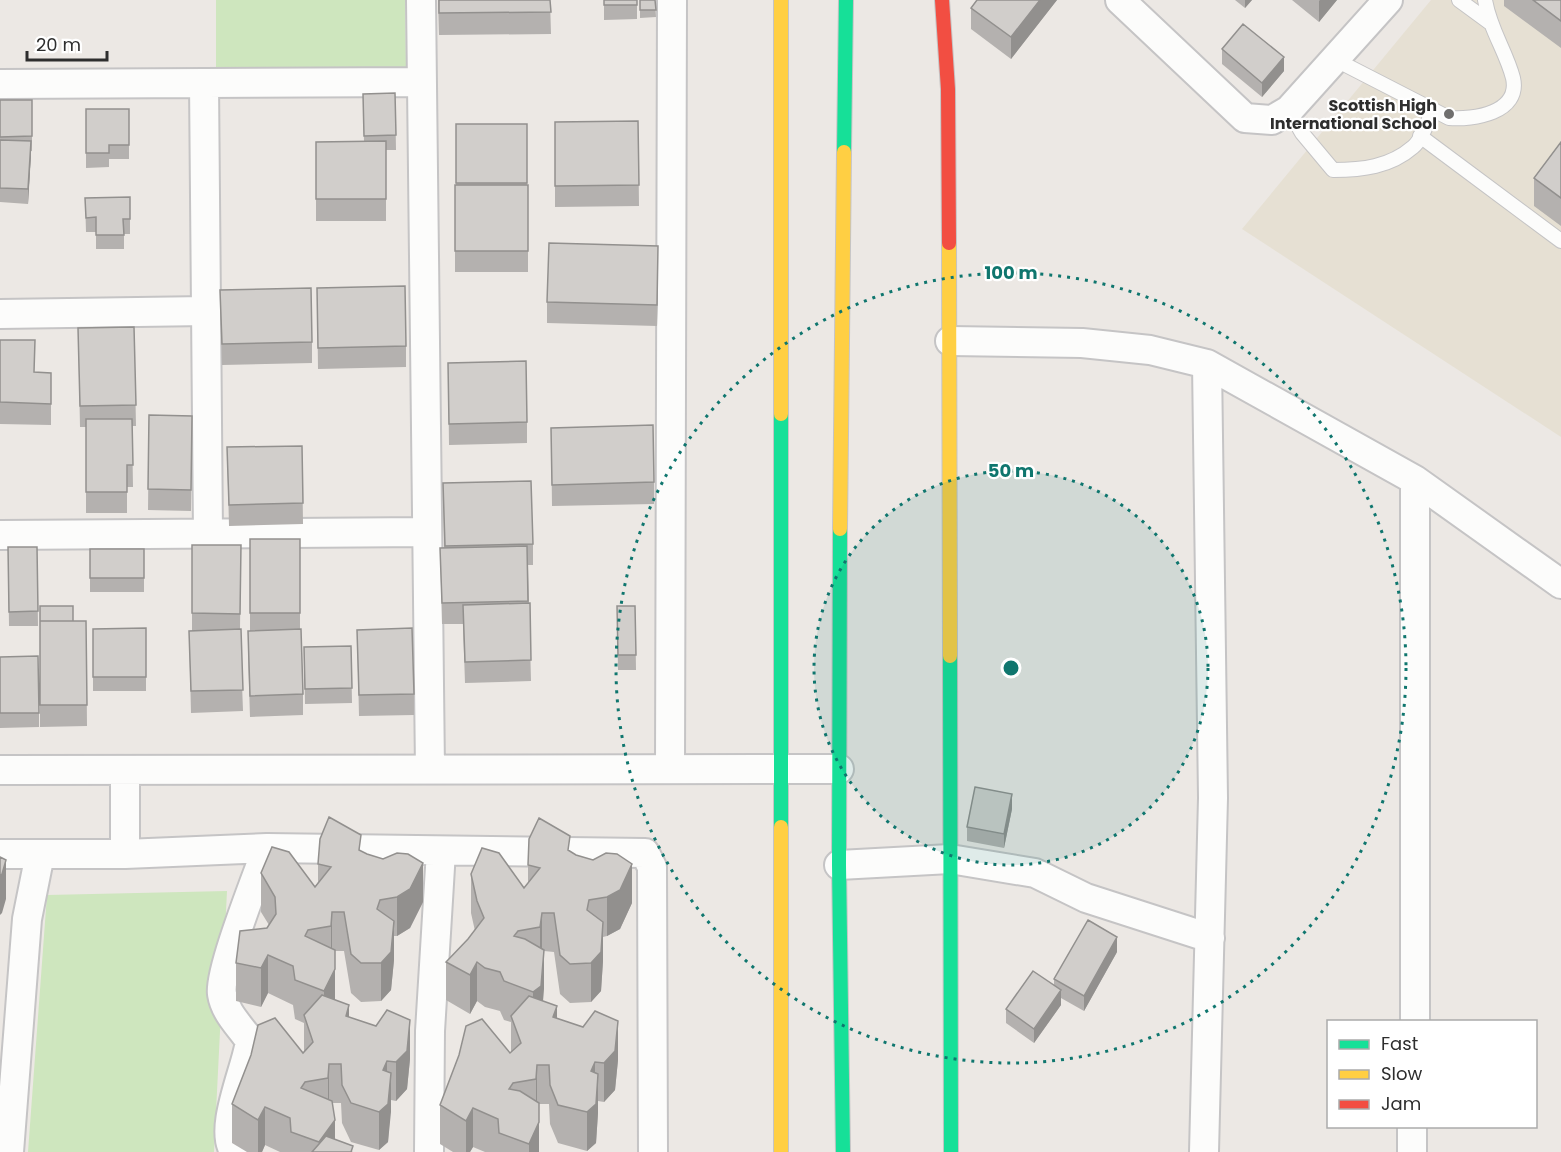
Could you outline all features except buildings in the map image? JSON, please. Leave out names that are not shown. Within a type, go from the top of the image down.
[{"type":"main road","points":[[781,0],[781,1152]]},
{"type":"main road","points":[[843,1152],[839,769],[840,420],[846,0]]},
{"type":"main road","points":[[942,0],[948,89],[950,340],[951,1152]]},
{"type":"street","points":[[421,0],[430,770]]},
{"type":"street","points":[[669,769],[672,0]]},
{"type":"street","points":[[1134,4],[1245,118],[1272,120],[1289,110],[1388,0]]},
{"type":"street","points":[[0,84],[422,82]]},
{"type":"street","points":[[204,83],[208,534]]},
{"type":"street","points":[[0,314],[206,311]]},
{"type":"street","points":[[950,340],[1082,343],[1150,350],[1207,364],[1415,480],[1561,584]]},
{"type":"street","points":[[1204,1152],[1213,798],[1207,364]]},
{"type":"street","points":[[1415,480],[1415,1020]]},
{"type":"street","points":[[0,535],[427,532]]},
{"type":"street","points":[[0,771],[839,769]]},
{"type":"street","points":[[125,770],[125,854]]},
{"type":"street","points":[[235,1152],[229,1137],[237,1088],[250,1041],[228,1012],[221,992],[233,945],[267,849]]},
{"type":"street","points":[[0,854],[125,854],[267,849],[647,855],[652,867],[652,1152]]},
{"type":"street","points":[[429,1152],[430,1031],[441,851]]},
{"type":"street","points":[[9,1152],[27,919],[40,854]]},
{"type":"street","points":[[839,865],[950,859],[1035,873],[1086,898],[1210,938]]},
{"type":"street","points":[[1412,1128],[1412,1152]]},
{"type":"lane","points":[[1459,0],[1489,22]]},
{"type":"lane","points":[[1336,60],[1449,118],[1467,120],[1497,112],[1511,96],[1513,80],[1489,22],[1485,0]]},
{"type":"lane","points":[[1289,110],[1302,133],[1333,170],[1364,170],[1390,161],[1415,146],[1433,110]]},
{"type":"lane","points":[[1420,136],[1561,241]]},
{"type":"shaded area","name":"Scottish High International School","points":[[1431,0],[1561,0],[1561,437],[1242,229]]},
{"type":"green space","points":[[216,0],[405,0],[406,67],[216,69]]},
{"type":"green space","points":[[227,891],[214,1152],[28,1152],[47,895]]},
{"type":"traffic: fast","points":[[844,152],[846,0]]},
{"type":"traffic: fast","points":[[781,414],[781,827]]},
{"type":"traffic: fast","points":[[840,529],[839,865],[843,1152]]},
{"type":"traffic: fast","points":[[950,656],[951,1152]]},
{"type":"traffic: slow","points":[[781,0],[781,414]]},
{"type":"traffic: slow","points":[[840,529],[844,152]]},
{"type":"traffic: slow","points":[[949,243],[950,656]]},
{"type":"traffic: slow","points":[[781,827],[781,1152]]},
{"type":"traffic: jam","points":[[942,0],[948,89],[949,243]]},
{"type":"place","name":"Scottish High International School","points":[[1449,114]]}]
